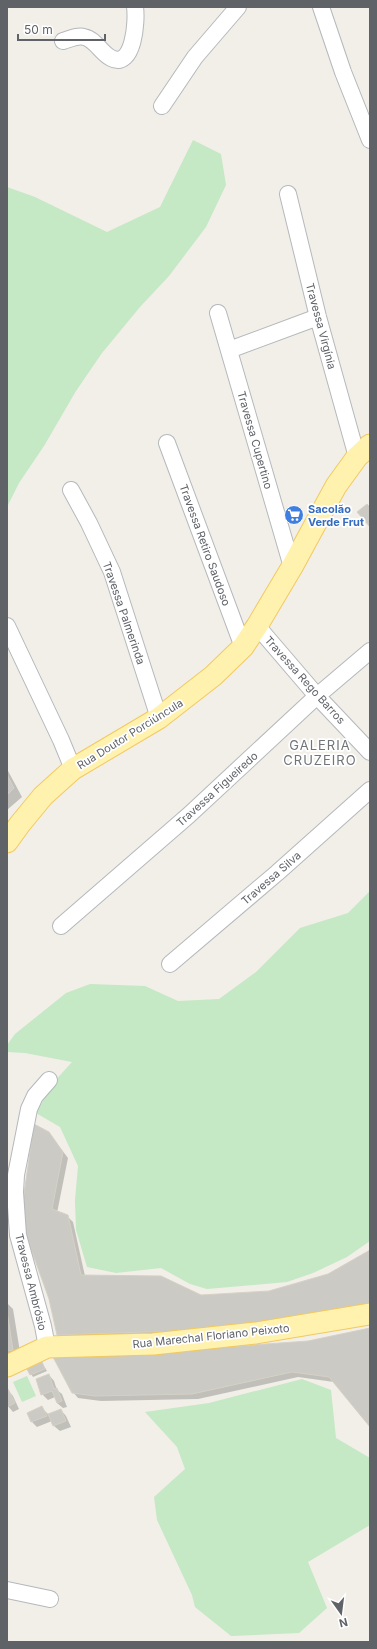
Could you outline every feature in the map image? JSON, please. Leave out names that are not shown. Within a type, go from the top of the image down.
[{"type":"main road","name":"Rua Doutor Porciúncula","points":[[7,842],[43,796],[73,769],[159,718],[213,676],[243,647],[292,567],[336,486],[364,451]]},
{"type":"main road","name":"Rua Marechal Floriano Peixoto","points":[[7,1366],[47,1347],[161,1343],[256,1333],[370,1314]]},
{"type":"street","points":[[63,41],[83,36],[89,39],[110,58],[117,60],[125,57],[128,54],[136,17],[135,7]]},
{"type":"street","points":[[162,106],[195,57],[238,7]]},
{"type":"street","points":[[321,7],[343,72],[370,140]]},
{"type":"street","name":"Travessa Virgínia","points":[[288,194],[318,317],[364,451]]},
{"type":"street","name":"Travessa Cupertino","points":[[218,314],[292,567]]},
{"type":"street","points":[[229,350],[318,317]]},
{"type":"street","name":"Travessa Retiro Saudoso","points":[[167,443],[243,647]]},
{"type":"street","name":"Travessa Palmerinda","points":[[71,490],[89,523],[112,572],[159,718]]},
{"type":"street","points":[[7,626],[61,740],[73,769]]},
{"type":"street","name":"Travessa Rego Barros","points":[[257,626],[317,696],[370,752]]},
{"type":"street","name":"Travessa Figueiredo","points":[[61,926],[189,815],[317,696],[370,651]]},
{"type":"street","name":"Travessa Silva","points":[[170,964],[277,873],[370,790]]},
{"type":"street","name":"Travessa Ambrósio","points":[[47,1347],[43,1326],[18,1235],[15,1192],[16,1175],[29,1109],[35,1096],[49,1080]]},
{"type":"street","points":[[7,1590],[50,1599]]},
{"type":"green space","points":[[193,140],[221,154],[226,185],[206,227],[169,276],[140,307],[102,353],[76,391],[44,446],[19,483],[7,507],[7,187],[35,197],[107,232],[160,207]]},
{"type":"green space","points":[[370,891],[370,1241],[347,1257],[313,1273],[287,1282],[207,1289],[190,1284],[161,1268],[116,1273],[87,1267],[76,1230],[75,1200],[78,1166],[60,1127],[36,1113],[53,1083],[72,1062],[25,1053],[7,1052],[7,1045],[15,1034],[66,993],[90,984],[145,986],[178,1001],[219,999],[256,972],[300,928],[348,913]]},
{"type":"green space","points":[[27,1376],[36,1396],[22,1402],[13,1382]]},
{"type":"green space","points":[[302,1379],[331,1390],[336,1438],[370,1458],[370,1525],[308,1562],[327,1608],[299,1633],[231,1636],[195,1607],[192,1595],[157,1520],[154,1497],[185,1469],[177,1447],[145,1412],[209,1403]]},
{"type":"building","points":[[367,504],[370,507],[370,527],[357,512]]},
{"type":"building","points":[[7,775],[14,788],[7,795]]},
{"type":"building","points":[[34,1124],[49,1132],[63,1152],[52,1209],[68,1215],[81,1275],[161,1276],[201,1295],[269,1291],[328,1274],[370,1250],[370,1305],[206,1330],[57,1335],[49,1299],[31,1249],[21,1215]]},
{"type":"building","points":[[7,1311],[13,1350],[7,1351]]},
{"type":"building","points":[[370,1328],[370,1427],[329,1377],[292,1372],[192,1394],[95,1396],[72,1393],[53,1357],[168,1351],[308,1341]]},
{"type":"building","points":[[42,1362],[45,1369],[30,1375],[27,1369]]},
{"type":"building","points":[[49,1374],[54,1389],[57,1388],[62,1401],[57,1403],[52,1391],[41,1395],[36,1379]]},
{"type":"building","points":[[8,1389],[15,1403],[7,1407],[7,1390]]},
{"type":"building","points":[[42,1406],[47,1416],[31,1422],[27,1413]]},
{"type":"building","points":[[61,1409],[66,1421],[53,1426],[48,1414]]},
{"type":"place","name":"Sacolão Verde Frut","points":[[294,515]]},
{"type":"district","name":"GALERIA CRUZEIRO","points":[[320,752]]}]
